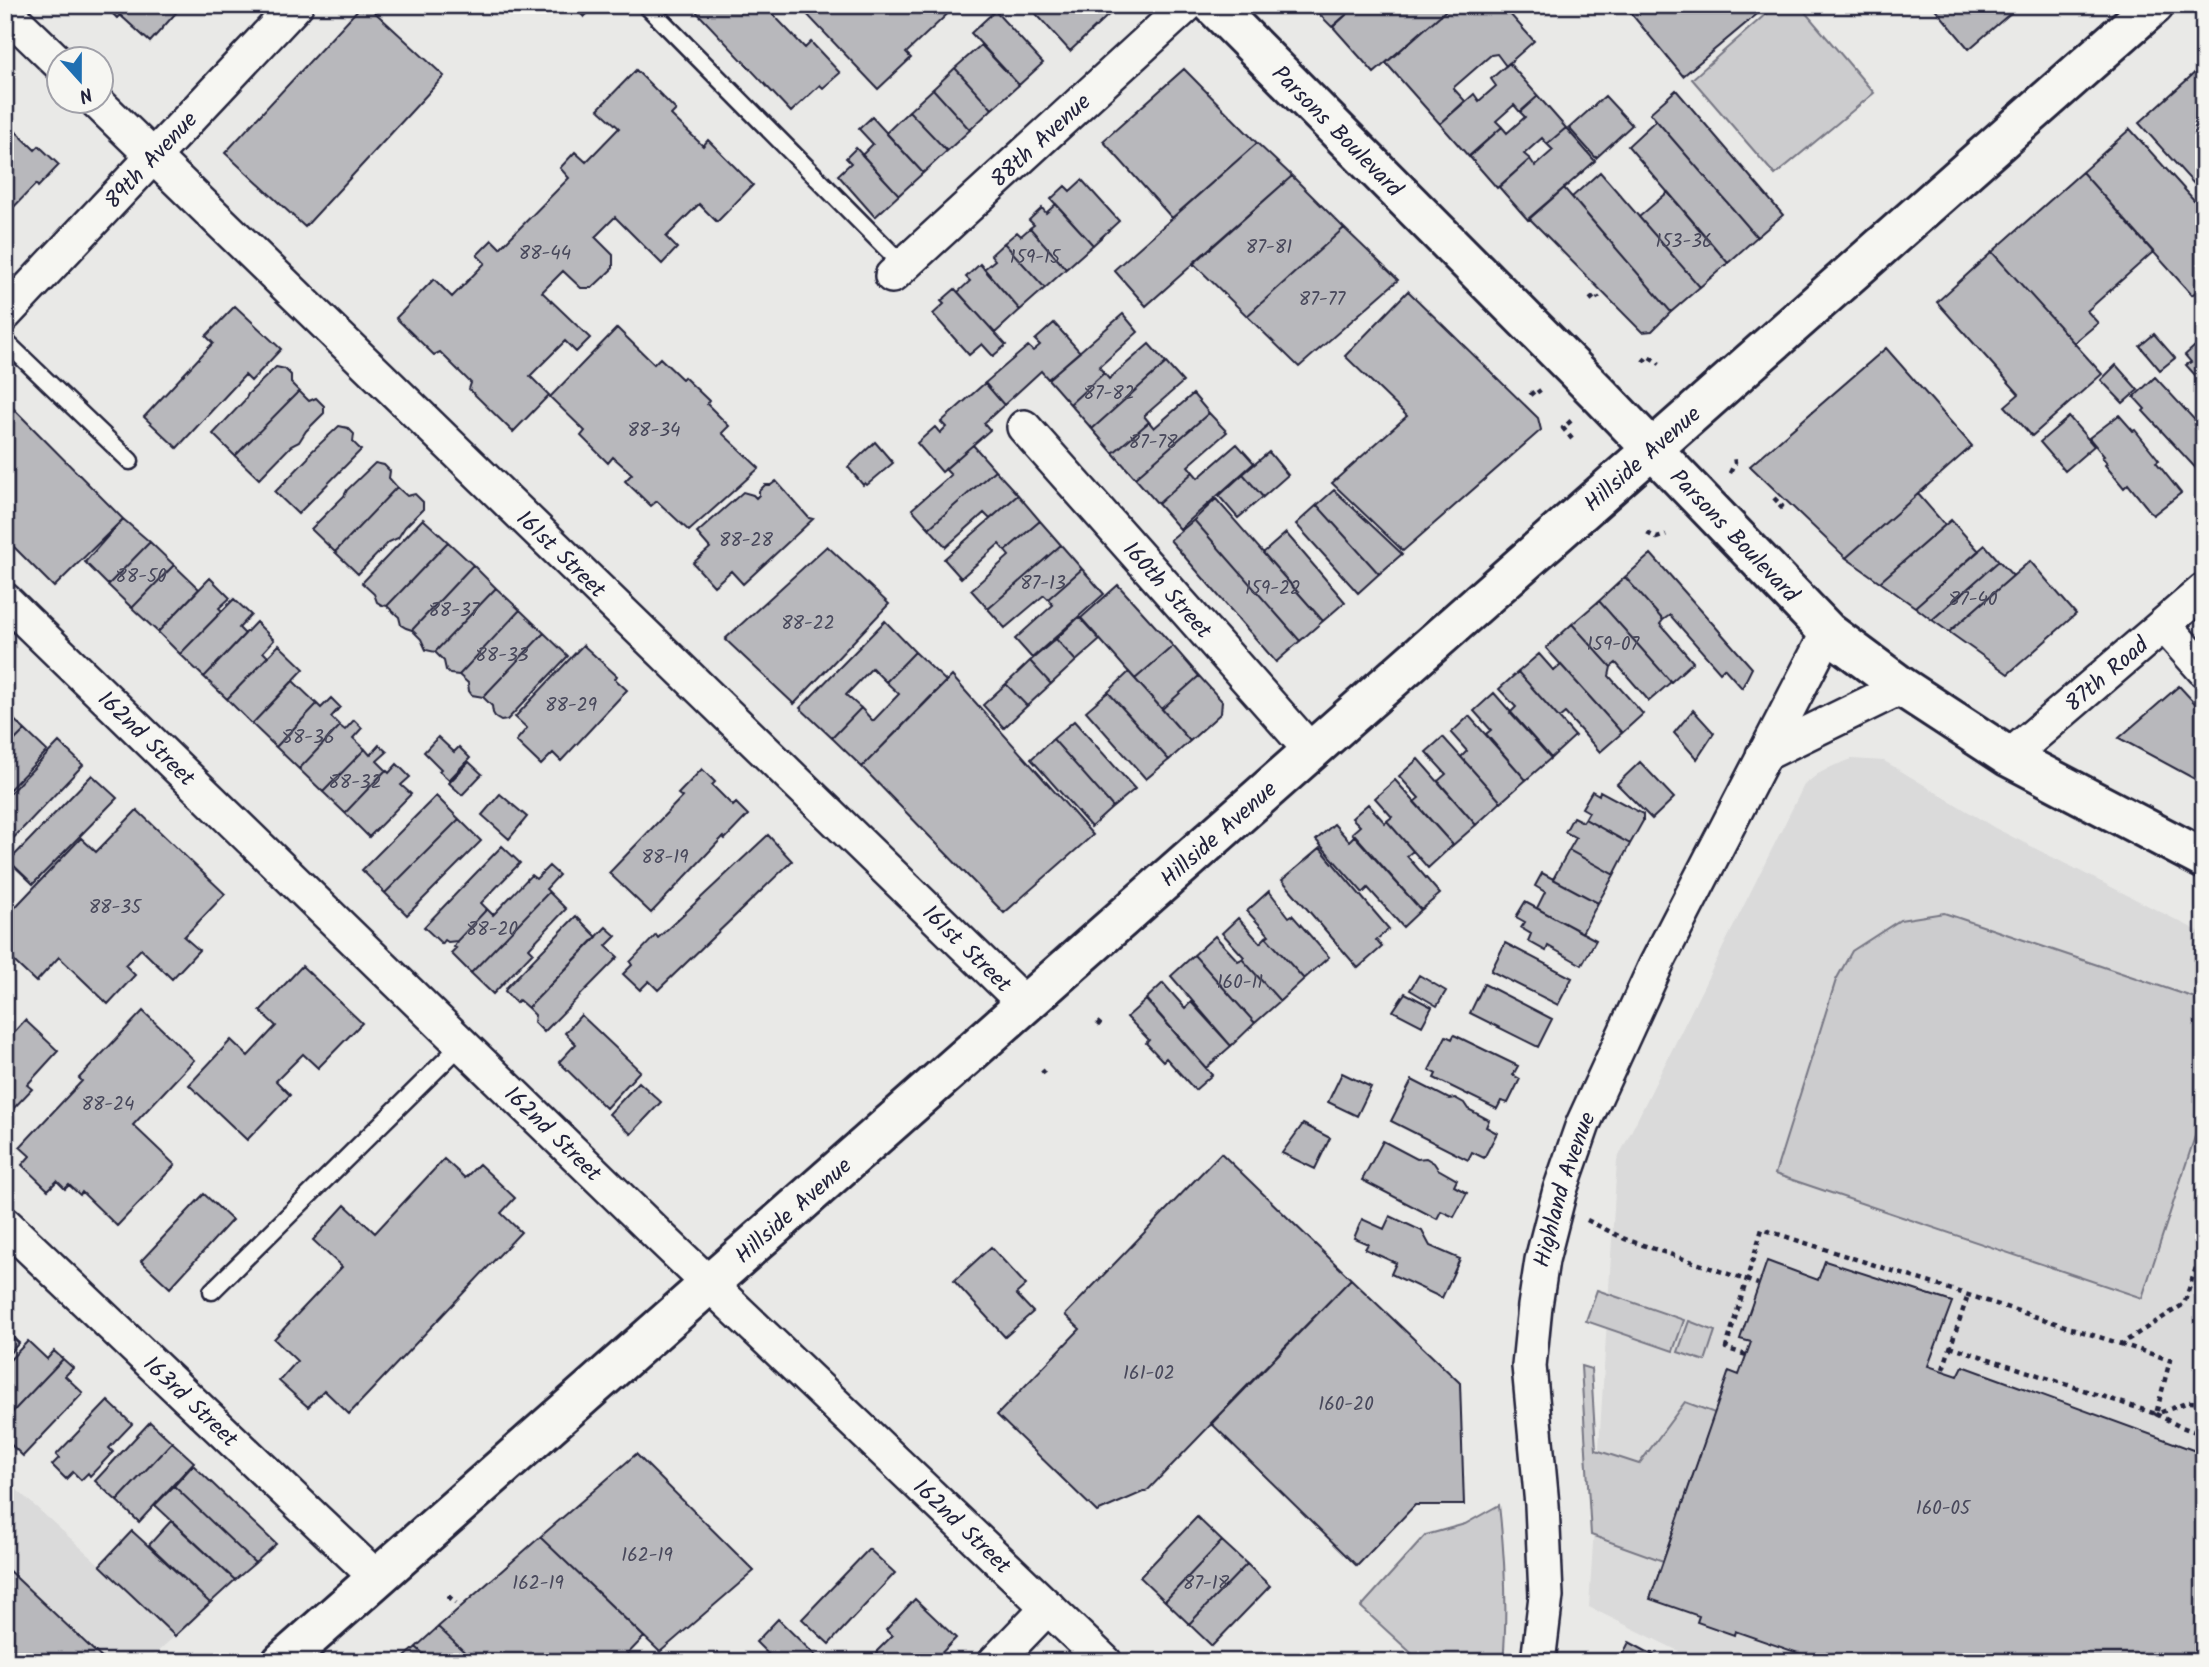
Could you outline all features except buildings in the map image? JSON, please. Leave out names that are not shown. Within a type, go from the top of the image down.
[{"type":"main road","name":"Parsons Boulevard","points":[[1213,5],[1653,449],[1828,632],[1902,687],[2009,757],[2204,859]]},
{"type":"main road","name":"Hillside Avenue","points":[[282,1662],[2154,5]]},
{"type":"street","name":"89th Avenue","points":[[5,314],[296,5]]},
{"type":"street","name":"88th Avenue","points":[[898,271],[1187,5]]},
{"type":"street","points":[[5,11],[46,51]]},
{"type":"street","name":"161st Street","points":[[111,116],[1025,1004]]},
{"type":"street","name":"160th Street","points":[[1024,427],[1311,751]]},
{"type":"street","name":"87th Road","points":[[2009,757],[2204,590]]},
{"type":"street","name":"162nd Street","points":[[5,600],[710,1284],[1105,1662]]},
{"type":"street","points":[[2164,625],[2204,670]]},
{"type":"street","name":"Highland Avenue","points":[[1538,1662],[1546,1596],[1542,1505],[1530,1366],[1542,1260],[1560,1190],[1583,1124],[1656,965],[1828,632]]},
{"type":"street","points":[[1763,755],[1902,687]]},
{"type":"street","name":"163rd Street","points":[[5,1224],[377,1578]]},
{"type":"street","points":[[995,1662],[1048,1607]]},
{"type":"lane","points":[[646,5],[898,271]]},
{"type":"lane","points":[[5,341],[130,461]]},
{"type":"lane","points":[[212,1291],[462,1044]]},
{"type":"path","points":[[1590,300],[1596,295],[1599,299]]},
{"type":"path","points":[[1643,362],[1648,356],[1660,364]]},
{"type":"path","points":[[1530,395],[1537,389],[1540,393]]},
{"type":"path","points":[[1572,439],[1563,428],[1573,418]]},
{"type":"path","points":[[1730,473],[1735,463],[1734,456]]},
{"type":"path","points":[[1774,498],[1782,506],[1776,512]]},
{"type":"path","points":[[1647,533],[1657,538],[1666,535]]},
{"type":"path","points":[[1097,1022],[1103,1027]]},
{"type":"path","points":[[1042,1070],[1047,1076]]},
{"type":"path","points":[[1587,1219],[1625,1239],[1758,1284]]},
{"type":"path","points":[[1746,1355],[1726,1348],[1762,1229],[2170,1360],[2156,1414]]},
{"type":"path","points":[[2122,1344],[2184,1304],[2204,1243]]},
{"type":"path","points":[[1943,1369],[1968,1295]]},
{"type":"path","points":[[1950,1346],[2156,1414],[2204,1435]]},
{"type":"path","points":[[2156,1414],[2189,1402],[2204,1403]]},
{"type":"path","points":[[448,1596],[456,1603]]},
{"type":"shaded area","points":[[1776,5],[1799,5],[1874,93],[1775,175],[1692,79]]},
{"type":"shaded area","points":[[1852,759],[1884,761],[1995,828],[2204,934],[2204,1662],[1701,1662],[1589,1607],[1617,1160],[1804,785],[1818,774]]},
{"type":"shaded area","points":[[1944,913],[2204,1001],[2204,1109],[2142,1298],[1775,1174],[1836,980],[1852,951],[1900,920]]},
{"type":"shaded area","points":[[1597,1290],[1684,1320],[1673,1351],[1586,1321]]},
{"type":"shaded area","points":[[1689,1321],[1715,1331],[1705,1361],[1678,1352]]},
{"type":"shaded area","points":[[1581,1366],[1591,1369],[1596,1450],[1639,1464],[1685,1402],[1715,1413],[1663,1561],[1591,1535]]},
{"type":"shaded area","points":[[5,1479],[175,1636],[146,1662],[5,1662]]},
{"type":"shaded area","points":[[1499,1505],[1505,1583],[1503,1662],[1421,1662],[1361,1607],[1426,1535],[1465,1524]]}]
